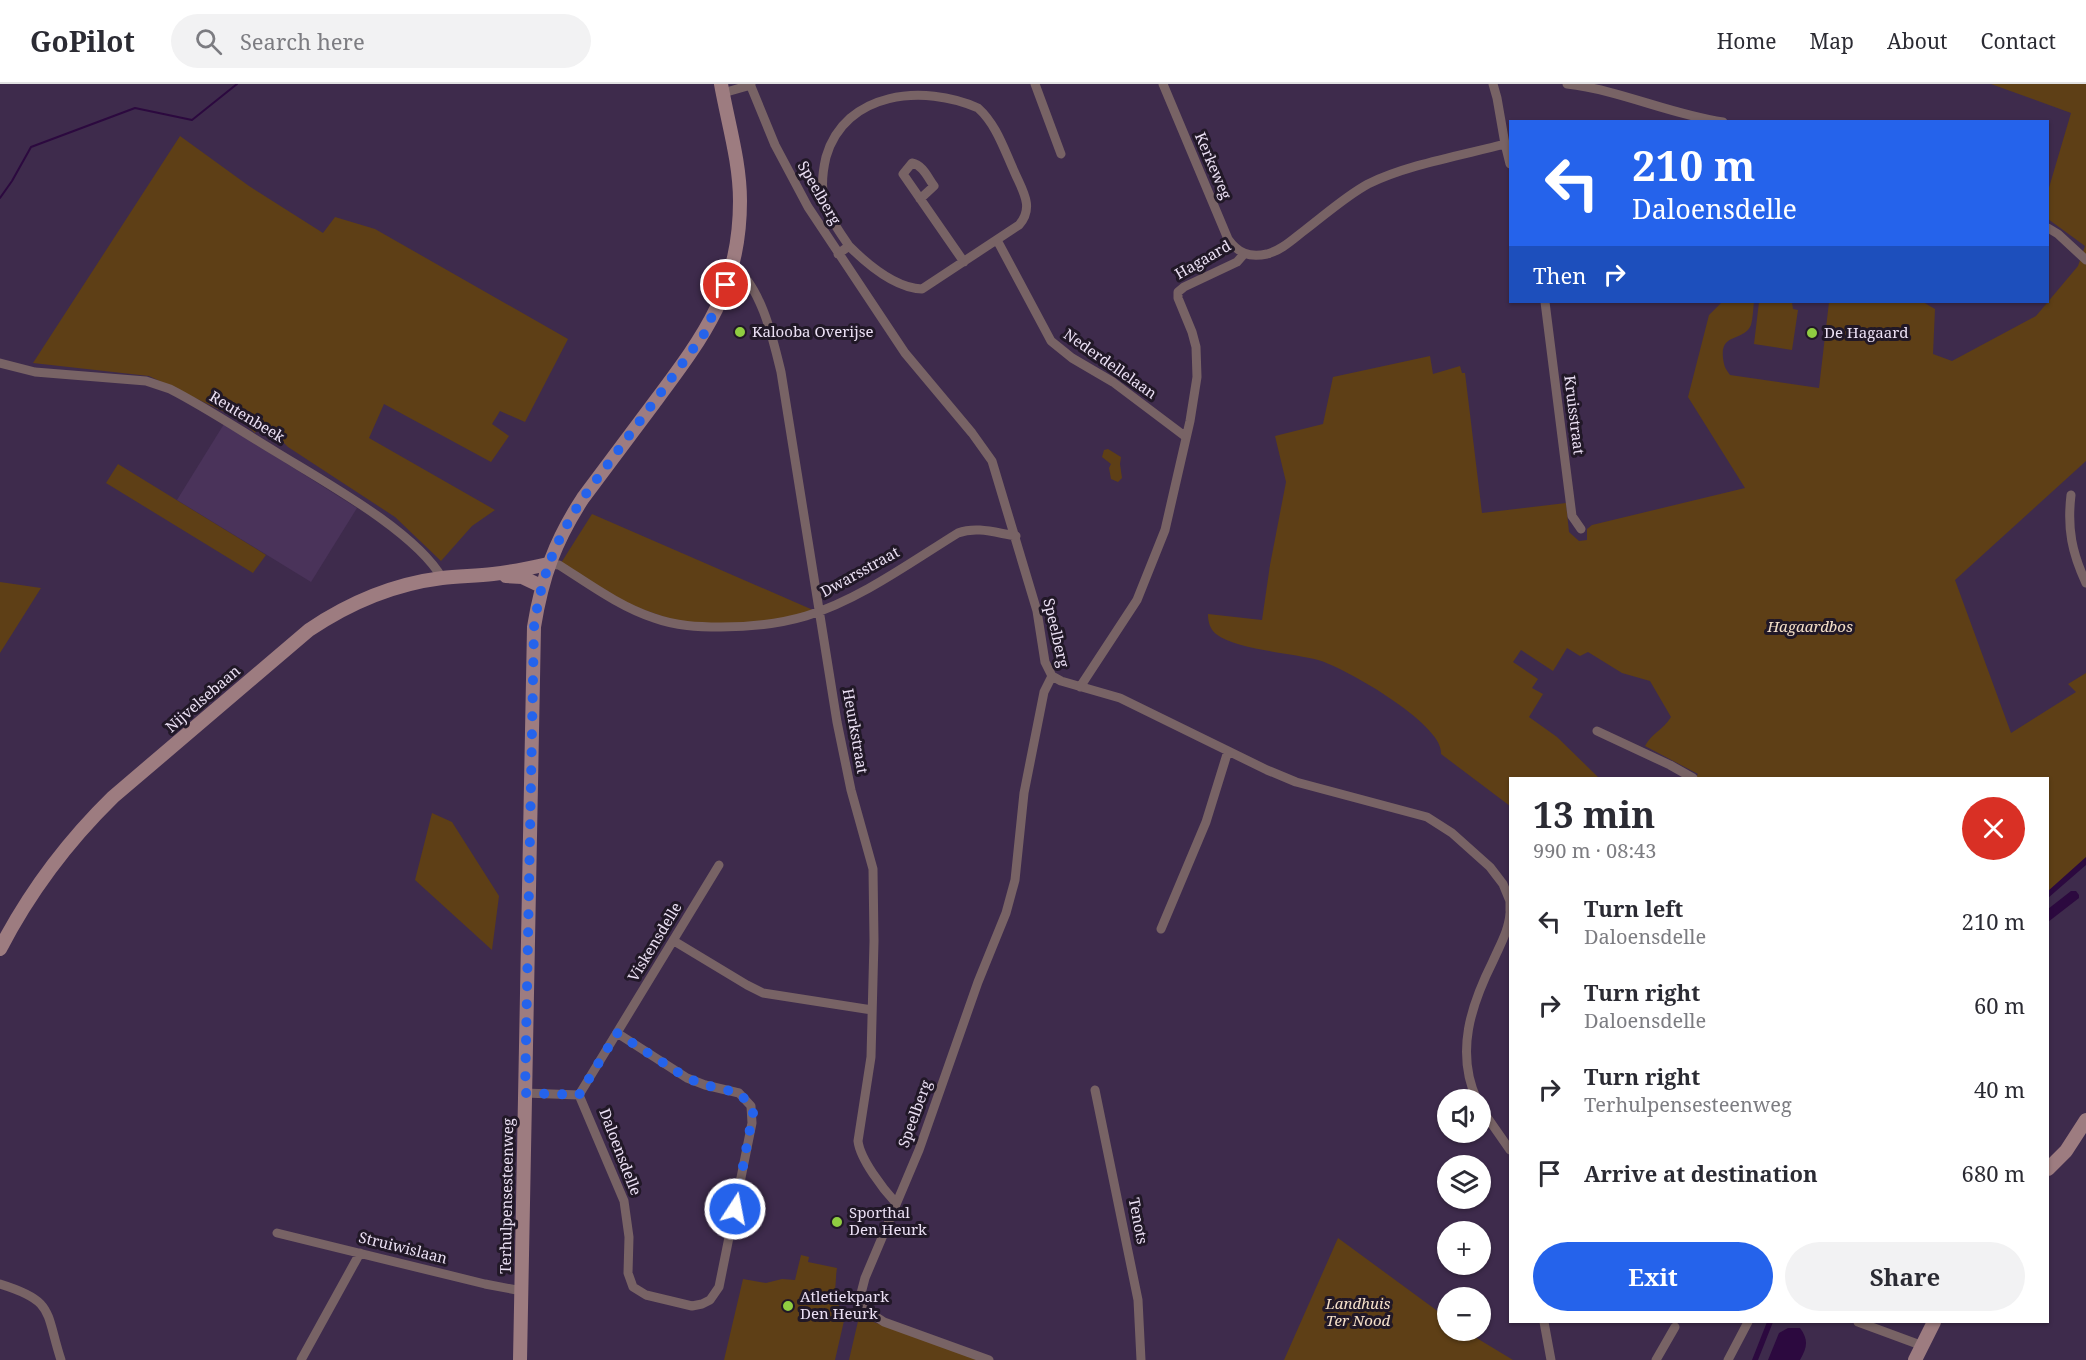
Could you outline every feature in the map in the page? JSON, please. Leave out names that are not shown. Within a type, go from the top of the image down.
[{"type":"main road","name":"Terhulpensesteenweg","points":[[520,1360],[534,627],[541,586],[559,537],[583,498],[704,334],[717,309],[736,247],[740,200],[736,161],[722,88]]},
{"type":"main road","name":"Nijvelsebaan","points":[[0,949],[32,893],[56,859],[91,819],[113,797],[292,644],[326,619],[376,594],[421,582],[495,574],[548,564]]},
{"type":"main road","name":"Nijvelsebaan","points":[[495,574],[522,577],[541,586]]},
{"type":"main road","points":[[2049,1168],[2066,1151],[2086,1120]]},
{"type":"main road","points":[[1915,1360],[1934,1323]]},
{"type":"street","points":[[1035,84],[1061,154]]},
{"type":"street","name":"Kerkeweg","points":[[1162,84],[1228,239],[1244,254]]},
{"type":"street","points":[[1493,84],[1509,160]]},
{"type":"street","points":[[1567,84],[1610,91],[1713,120]]},
{"type":"street","name":"Speelberg","points":[[722,88],[751,85],[775,145],[808,207],[830,242],[905,353],[983,447],[998,478],[1016,536],[1037,611],[1045,663],[1052,676],[1044,692],[1039,714],[1024,793],[1015,880],[1006,914],[978,982],[919,1150],[865,1278],[858,1305],[884,1322],[988,1360]]},
{"type":"street","points":[[900,87],[871,97],[844,120],[829,149],[824,165],[823,196],[826,209],[849,246],[872,266],[902,285],[922,289],[1019,225],[1026,218],[1028,208],[1002,144],[989,120],[964,98],[931,85]]},
{"type":"street","name":"Hagaard","points":[[1080,687],[1137,600],[1165,530],[1196,389],[1197,363],[1192,332],[1178,298],[1178,292],[1237,262],[1244,254],[1255,256],[1283,248],[1350,195],[1385,176],[1505,144]]},
{"type":"street","points":[[920,199],[964,262]]},
{"type":"street","points":[[2049,229],[2086,260]]},
{"type":"street","points":[[830,242],[842,234]]},
{"type":"street","name":"Nederdellelaan","points":[[997,240],[1051,341],[1072,358],[1113,382],[1186,437]]},
{"type":"street","points":[[838,254],[849,246]]},
{"type":"street","name":"Heurkstraat","points":[[732,265],[740,270],[751,286],[764,315],[781,372],[836,717],[848,779],[873,869],[874,941],[870,1071],[858,1144],[874,1174],[896,1203]]},
{"type":"street","name":"Kruisstraat","points":[[1545,303],[1572,516],[1581,529]]},
{"type":"street","name":"Reutenbeek","points":[[0,363],[35,372],[146,381],[170,389],[305,470],[386,523],[427,557],[442,578]]},
{"type":"street","points":[[2071,495],[2068,524],[2086,583]]},
{"type":"street","name":"Dwarsstraat","points":[[548,564],[559,565],[627,607],[652,618],[676,625],[738,627],[774,624],[820,612],[858,594],[958,533],[974,529],[1016,536]]},
{"type":"street","points":[[1052,676],[1061,681],[1120,698],[1296,782],[1427,817],[1452,833],[1478,855],[1500,879],[1509,896]]},
{"type":"street","points":[[1597,731],[1691,777]]},
{"type":"street","points":[[1161,929],[1206,822],[1228,751]]},
{"type":"street","name":"Viskensdelle","points":[[617,1033],[719,866]]},
{"type":"street","points":[[1474,1089],[1467,1064],[1469,1020],[1479,990],[1508,928],[1509,920]]},
{"type":"street","points":[[674,940],[763,993],[872,1010]]},
{"type":"street","points":[[525,1093],[579,1095],[617,1033]]},
{"type":"street","name":"Daloensdelle","points":[[579,1095],[624,1201],[629,1237],[628,1273],[633,1287],[646,1295],[692,1306],[710,1300],[720,1287],[752,1123],[751,1106],[739,1093],[687,1078],[617,1033]]},
{"type":"street","name":"Tenots","points":[[1095,1090],[1138,1300],[1141,1360]]},
{"type":"street","points":[[1491,1122],[1509,1148]]},
{"type":"street","name":"Struiwislaan","points":[[277,1233],[522,1291]]},
{"type":"street","points":[[301,1360],[360,1253]]},
{"type":"street","points":[[0,1284],[38,1299],[47,1310],[61,1360]]},
{"type":"street","points":[[1544,1323],[1551,1360]]},
{"type":"street","points":[[1728,1360],[1747,1323]]},
{"type":"street","points":[[1861,1323],[1923,1346]]},
{"type":"street","points":[[1656,1360],[1675,1327]]},
{"type":"shaded area","points":[[224,424],[357,508],[311,582],[177,500]]},
{"type":"shaded area","points":[[2086,857],[2086,865],[2049,897],[2049,890]]},
{"type":"shaded area","points":[[2071,891],[2076,891],[2079,895],[2079,898],[2049,921],[2049,908]]},
{"type":"shaded area","points":[[1767,1323],[1773,1323],[1758,1360],[1752,1360]]},
{"type":"shaded area","points":[[1788,1328],[1800,1328],[1805,1336],[1805,1348],[1800,1360],[1768,1360],[1779,1333]]},
{"type":"green space","name":"Hagaardbos","points":[[1991,84],[2086,84],[2086,461],[1955,580],[2011,733],[2076,692],[2068,684],[2086,673],[2086,862],[2049,893],[2049,777],[1696,777],[1698,774],[1645,746],[1671,717],[1650,681],[1622,673],[1588,652],[1580,656],[1567,648],[1553,671],[1521,650],[1513,662],[1538,679],[1532,688],[1543,694],[1529,717],[1557,737],[1598,777],[1509,777],[1509,805],[1441,754],[1438,742],[1411,713],[1369,685],[1318,660],[1237,644],[1212,630],[1208,614],[1262,620],[1286,482],[1275,436],[1323,424],[1333,377],[1430,356],[1433,374],[1460,366],[1462,373],[1465,373],[1482,513],[1566,503],[1569,532],[1579,541],[1587,540],[1587,529],[1592,525],[1745,488],[1688,397],[1709,315],[1721,303],[1754,303],[1752,322],[1748,330],[1725,344],[1723,350],[1724,365],[1730,375],[1819,388],[1829,303],[1925,303],[1935,309],[1933,354],[1952,361],[2036,316],[2078,266],[2085,246],[2049,220],[2049,188],[2071,113]]},
{"type":"green space","points":[[180,136],[249,186],[323,233],[335,217],[375,229],[568,339],[525,422],[500,411],[492,424],[509,436],[491,462],[384,404],[369,438],[495,510],[472,526],[441,561],[395,517],[288,447],[263,422],[255,433],[241,420],[149,376],[33,363]]},
{"type":"green space","points":[[1759,303],[1792,303],[1793,309],[1798,310],[1792,350],[1754,344]]},
{"type":"green space","points":[[1108,449],[1121,457],[1122,478],[1118,482],[1111,479],[1109,468],[1111,464],[1102,457],[1104,450]]},
{"type":"green space","points":[[118,464],[266,555],[253,573],[106,483]]},
{"type":"green space","points":[[592,514],[813,610],[807,614],[744,625],[682,623],[630,605],[561,563]]},
{"type":"green space","points":[[0,582],[41,588],[0,653]]},
{"type":"green space","points":[[432,813],[452,822],[499,896],[492,950],[415,880]]},
{"type":"green space","name":"Landhuis Ter Nood","points":[[1338,1238],[1437,1311],[1437,1341],[1482,1341],[1513,1360],[1284,1360]]},
{"type":"green space","name":"Atletiekpark Den Heurk","points":[[801,1255],[809,1257],[808,1262],[837,1268],[832,1299],[846,1312],[835,1360],[724,1360],[743,1279],[766,1283],[782,1279],[795,1280]]},
{"type":"green space","points":[[859,1317],[983,1360],[849,1360]]},
{"type":"waterway","points":[[0,198],[31,147],[135,108],[192,120],[237,84]]},
{"type":"place","name":"Kalooba Overijse","points":[[740,332]]},
{"type":"place","name":"De Hagaard","points":[[1812,333]]},
{"type":"place","name":"Sporthal Den Heurk","points":[[837,1222]]},
{"type":"place","name":"Atletiekpark Den Heurk","points":[[788,1306]]},
{"type":"route","points":[[726,285],[704,334],[583,498],[568,522],[548,564],[539,595],[534,627],[525,1093],[579,1095],[617,1033],[687,1078],[739,1093],[751,1106],[753,1113],[735,1209]]}]
